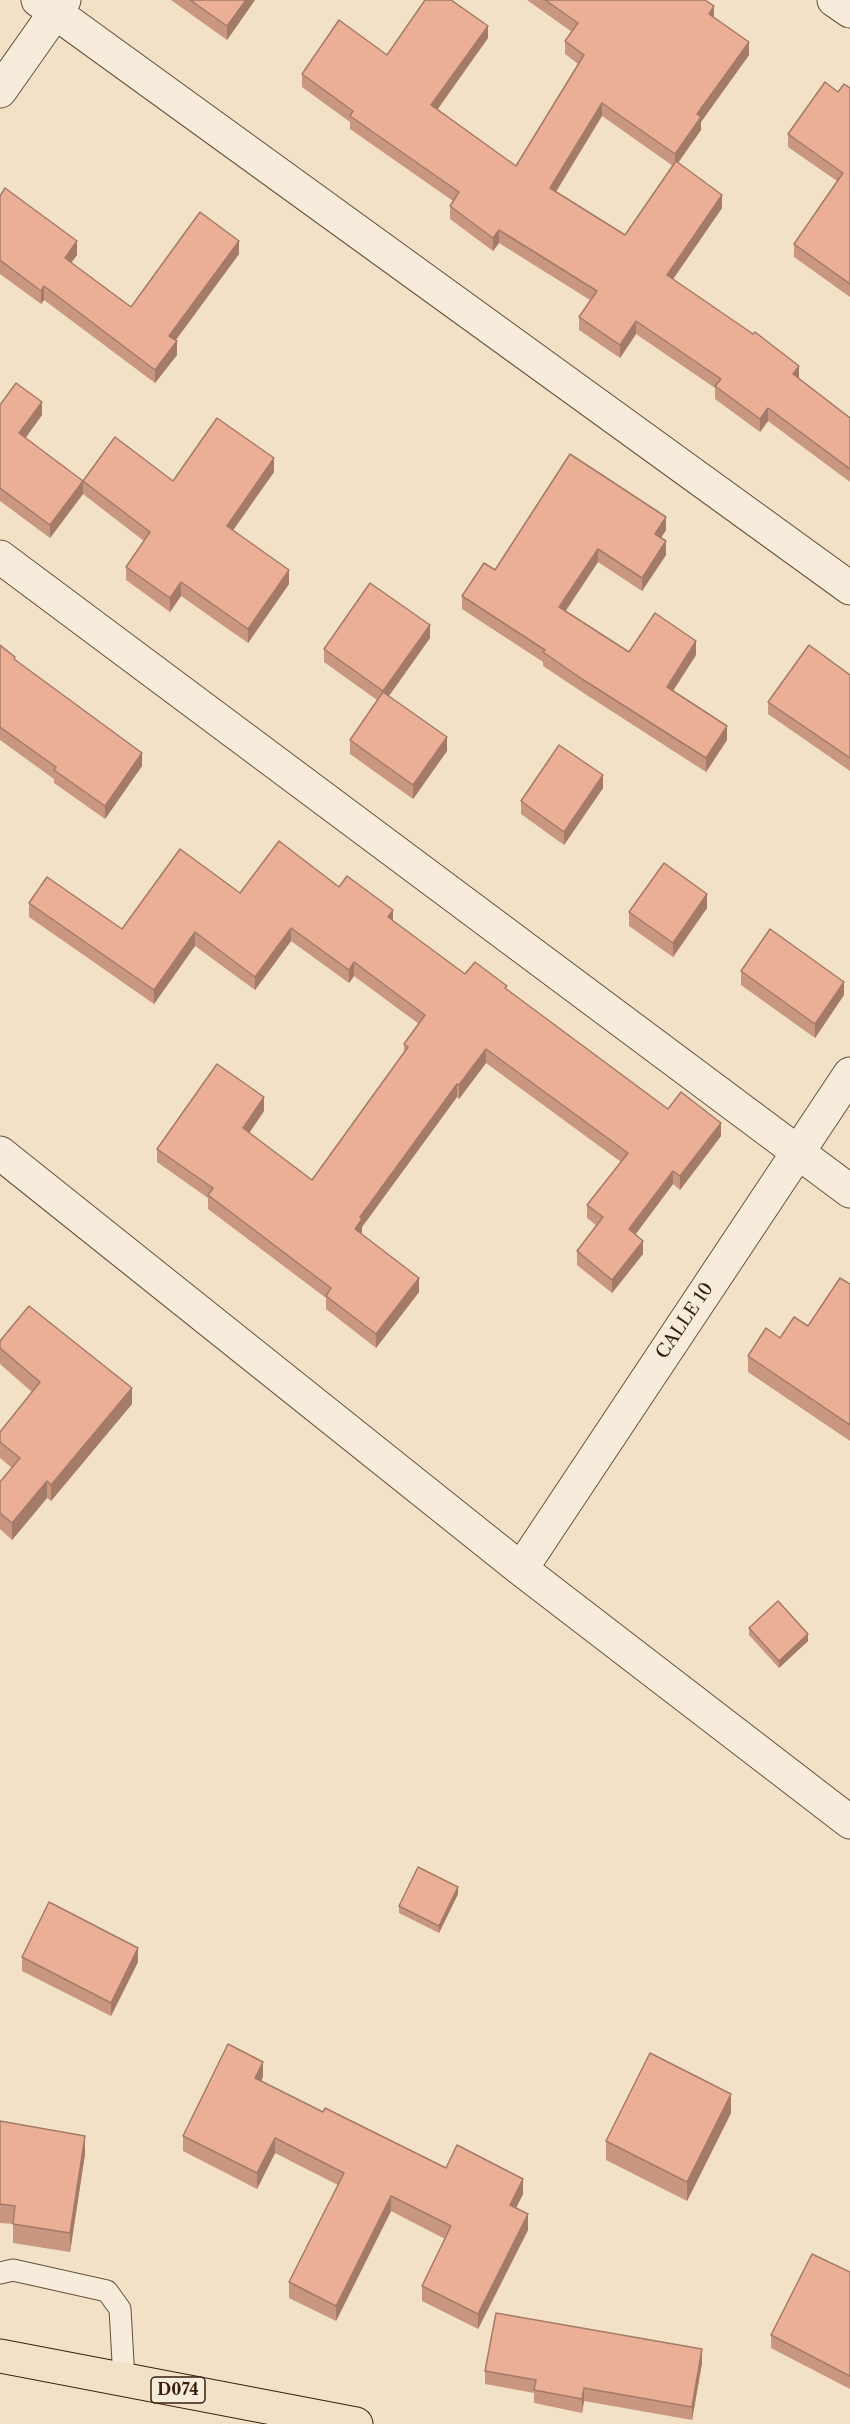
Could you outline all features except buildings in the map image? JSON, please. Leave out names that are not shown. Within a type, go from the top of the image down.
[{"type":"main road","name":"D074","points":[[0,2356],[356,2424]]},
{"type":"street","points":[[834,0],[850,11]]},
{"type":"street","points":[[0,91],[52,4],[850,588]]},
{"type":"street","points":[[0,557],[796,1153],[850,1191]]},
{"type":"street","name":"CALLE 10","points":[[520,1569],[850,1074]]},
{"type":"street","points":[[0,1153],[520,1569],[850,1822]]},
{"type":"lane","points":[[0,2273],[13,2270],[107,2291],[120,2309],[124,2380]]}]
